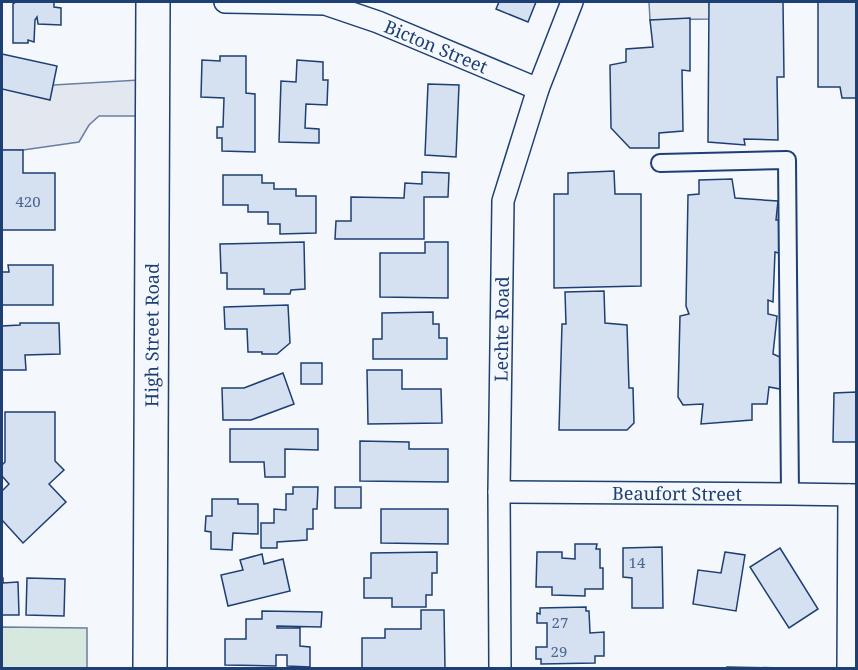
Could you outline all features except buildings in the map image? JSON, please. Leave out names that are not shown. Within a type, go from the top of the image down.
[{"type":"main road","name":"High Street Road","points":[[150,669],[153,2]]},
{"type":"street","name":"Bicton Street","points":[[225,2],[325,4],[378,22],[538,89]]},
{"type":"street","name":"Lechte Road","points":[[500,669],[499,492],[503,201],[538,89],[572,2]]},
{"type":"street","points":[[660,163],[787,160],[790,494]]},
{"type":"street","name":"Beaufort Street","points":[[499,492],[853,495]]},
{"type":"street","points":[[848,669],[853,495]]},
{"type":"shaded area","points":[[649,2],[709,2],[710,19],[650,20]]},
{"type":"shaded area","points":[[139,80],[140,116],[99,116],[89,125],[79,142],[23,150],[2,150],[2,88]]},
{"type":"shaded area","points":[[2,627],[87,628],[87,668],[2,668]]}]
